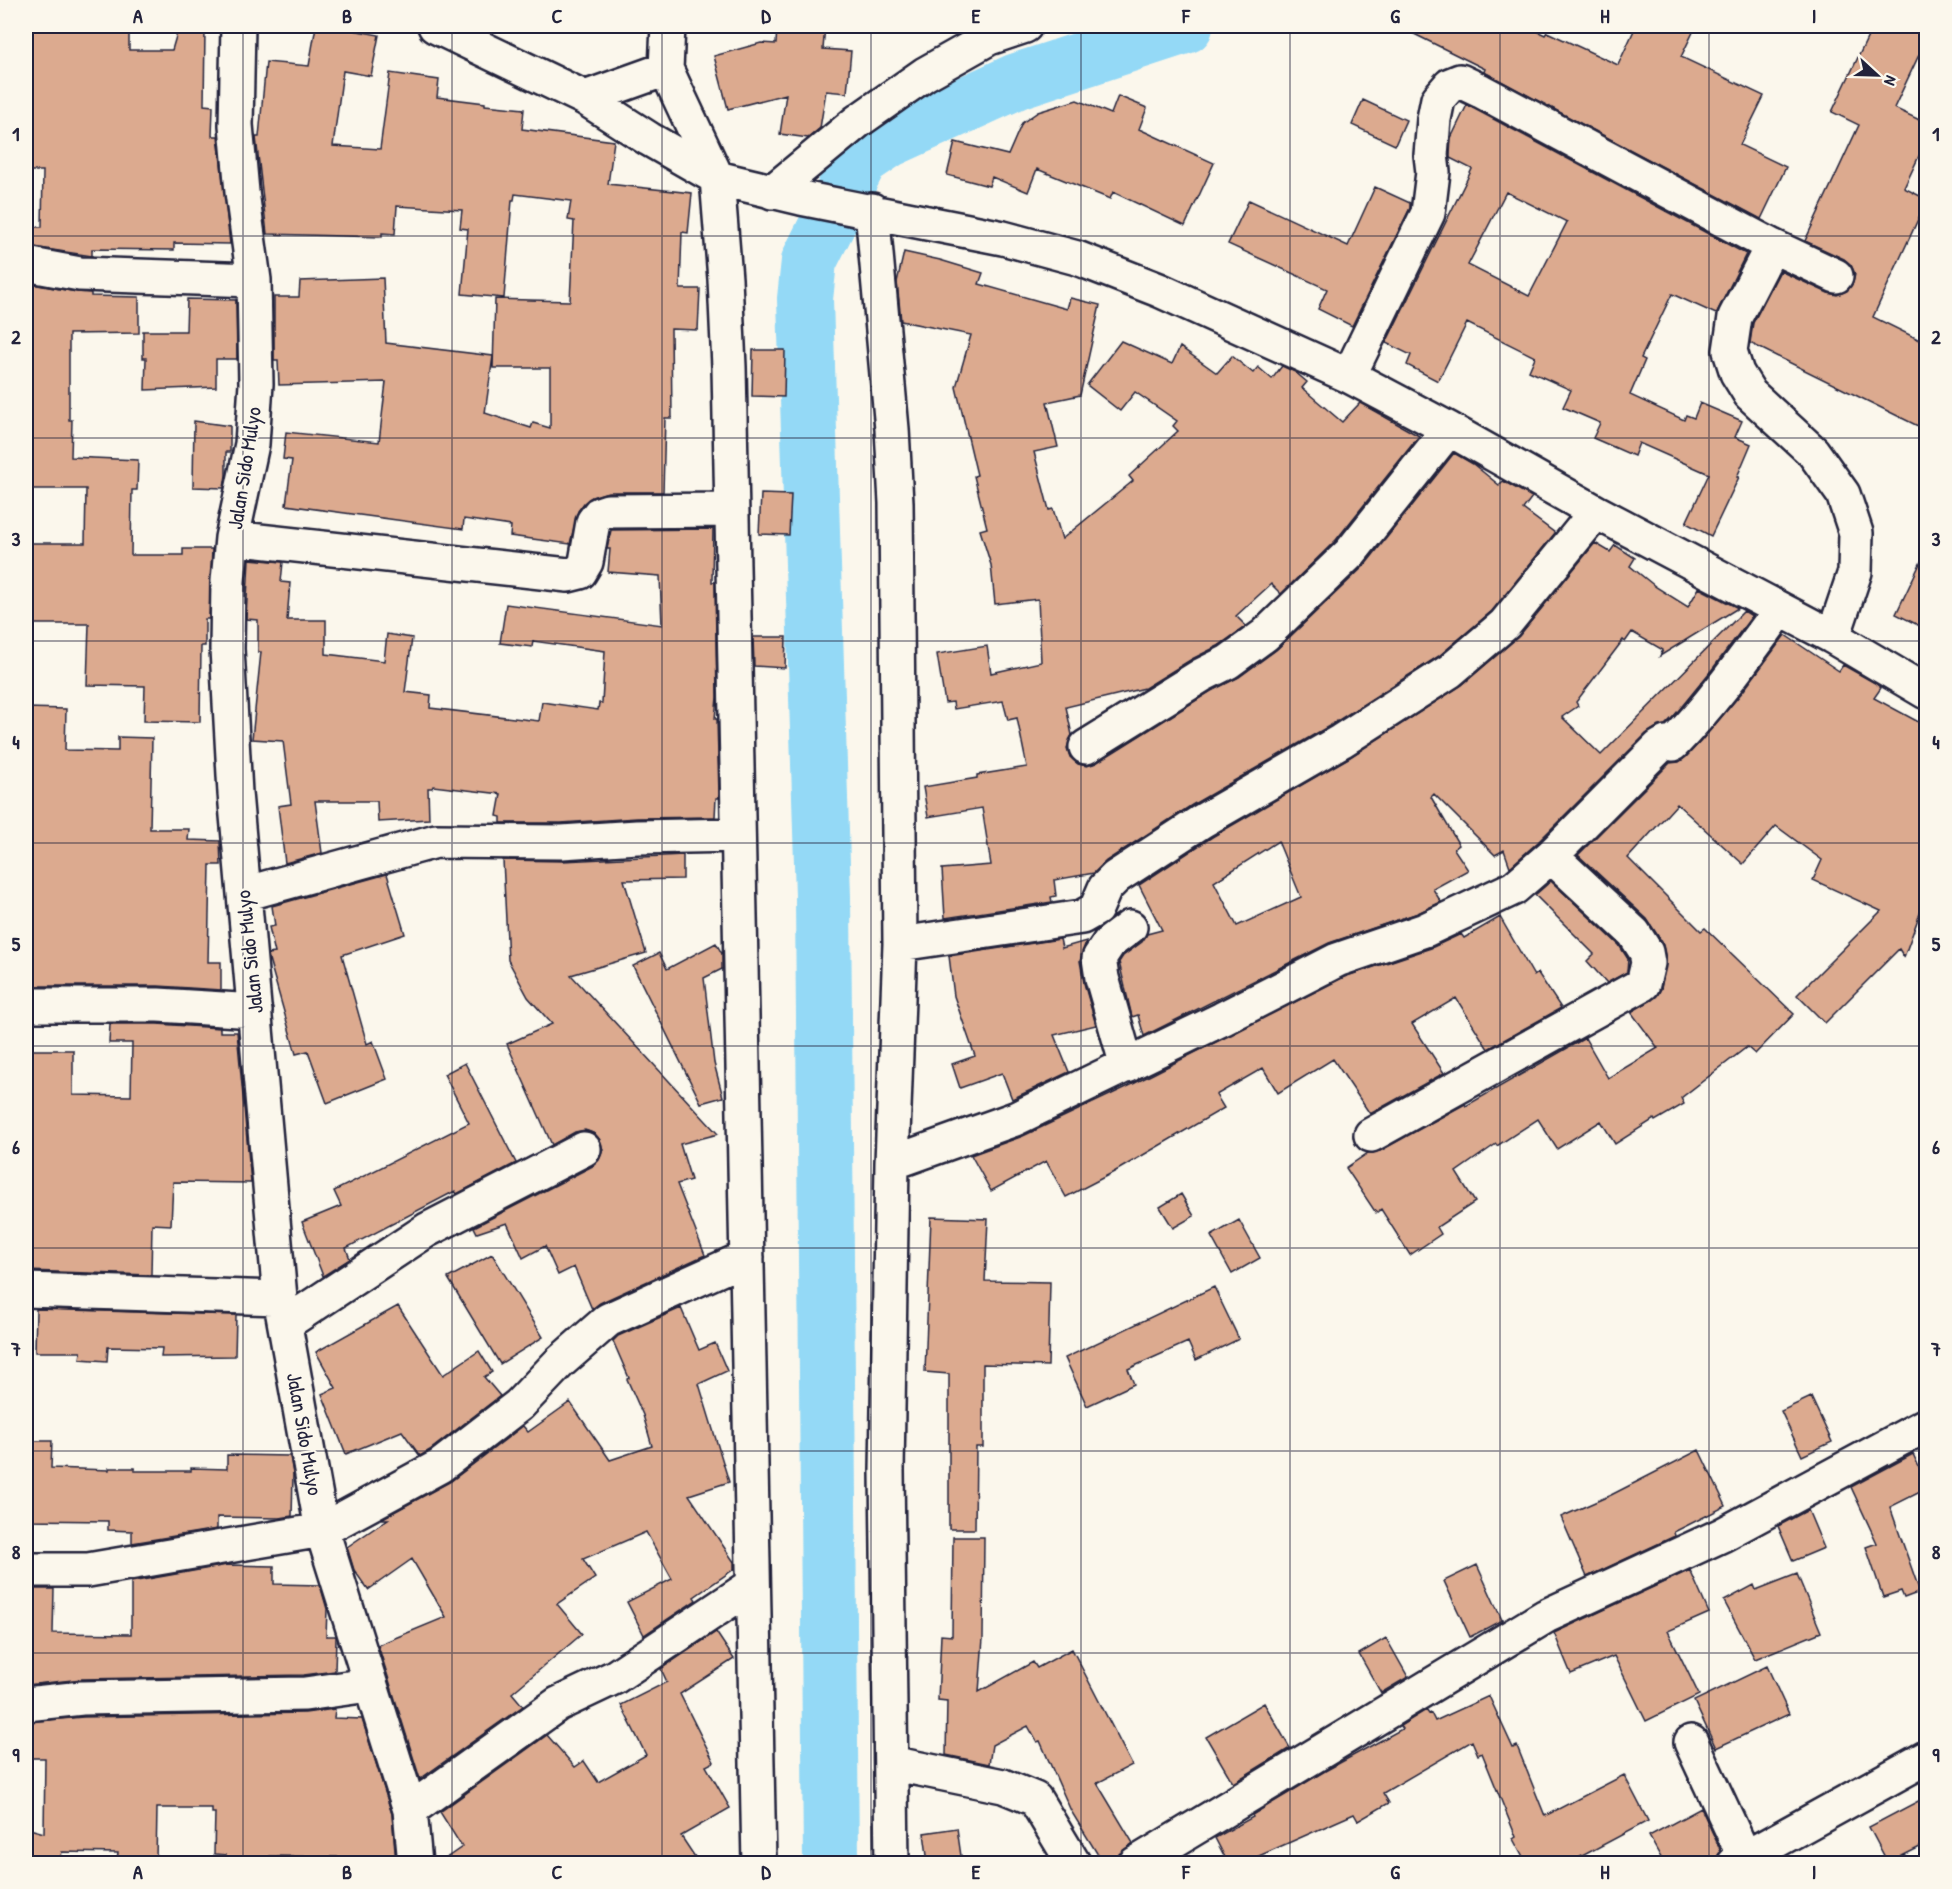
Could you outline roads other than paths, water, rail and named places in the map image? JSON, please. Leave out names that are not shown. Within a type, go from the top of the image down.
[{"type":"street","name":"Jalan Sido Mulyo","points":[[238,26],[236,124],[242,192],[254,280],[256,384],[252,444],[232,538],[228,581],[227,649],[235,793],[283,1311],[322,1530],[410,1810],[415,1863]]},
{"type":"street","points":[[435,26],[585,98],[649,139],[717,178],[772,192],[1003,238],[1077,258],[1160,290],[1349,376],[1449,429],[1596,512],[1833,637],[1926,692]]},
{"type":"street","points":[[668,26],[666,69],[717,178],[727,323],[759,1863]]},
{"type":"street","points":[[772,192],[858,121],[925,74],[992,32],[1025,26]]},
{"type":"street","points":[[585,98],[666,69]]},
{"type":"street","points":[[1349,376],[1428,213],[1433,172],[1431,155],[1434,119],[1438,99],[1450,85],[1460,81],[1772,246],[1836,276]]},
{"type":"street","points":[[865,209],[892,429],[896,503],[900,944],[892,1163],[886,1471],[892,1863]]},
{"type":"street","points":[[1772,246],[1735,317],[1730,351],[1737,374],[1750,394],[1813,452],[1843,494],[1856,533],[1855,572],[1833,637]]},
{"type":"street","points":[[26,264],[80,274],[254,280]]},
{"type":"street","points":[[1086,747],[1202,675],[1228,662],[1265,634],[1350,553],[1449,429]]},
{"type":"street","points":[[232,538],[568,575],[580,572],[586,562],[593,522],[599,514],[608,511],[731,510]]},
{"type":"street","points":[[900,944],[1082,917],[1096,909],[1105,888],[1116,877],[1202,821],[1341,741],[1450,671],[1505,624],[1596,512]]},
{"type":"street","points":[[892,1163],[1015,1119],[1127,1066],[1327,965],[1425,930],[1514,888],[1551,856],[1659,747],[1666,743],[1673,744],[1722,689],[1780,610]]},
{"type":"street","points":[[244,894],[436,841],[562,842],[637,837],[738,835]]},
{"type":"street","points":[[1371,1135],[1643,984],[1648,963],[1646,952],[1634,933],[1551,856]]},
{"type":"street","points":[[1127,1066],[1102,978],[1099,958],[1109,944],[1130,927]]},
{"type":"street","points":[[26,1005],[158,1005],[255,1011]]},
{"type":"street","points":[[26,1290],[283,1311],[428,1230],[584,1149]]},
{"type":"street","points":[[26,1570],[87,1570],[322,1530],[440,1466],[519,1405],[560,1362],[608,1320],[747,1257]]},
{"type":"street","points":[[1135,1863],[1546,1616],[1722,1534],[1926,1425]]},
{"type":"street","points":[[410,1810],[558,1704],[615,1677],[753,1585]]},
{"type":"street","points":[[26,1704],[82,1698],[305,1694],[369,1685]]},
{"type":"street","points":[[1691,1742],[1739,1861],[1926,1758]]},
{"type":"street","points":[[891,1764],[1003,1786],[1035,1800],[1074,1863]]},
{"type":"waterway","points":[[831,1864],[823,897],[805,299],[809,261],[860,159],[888,140],[1017,81],[1185,26]]}]
